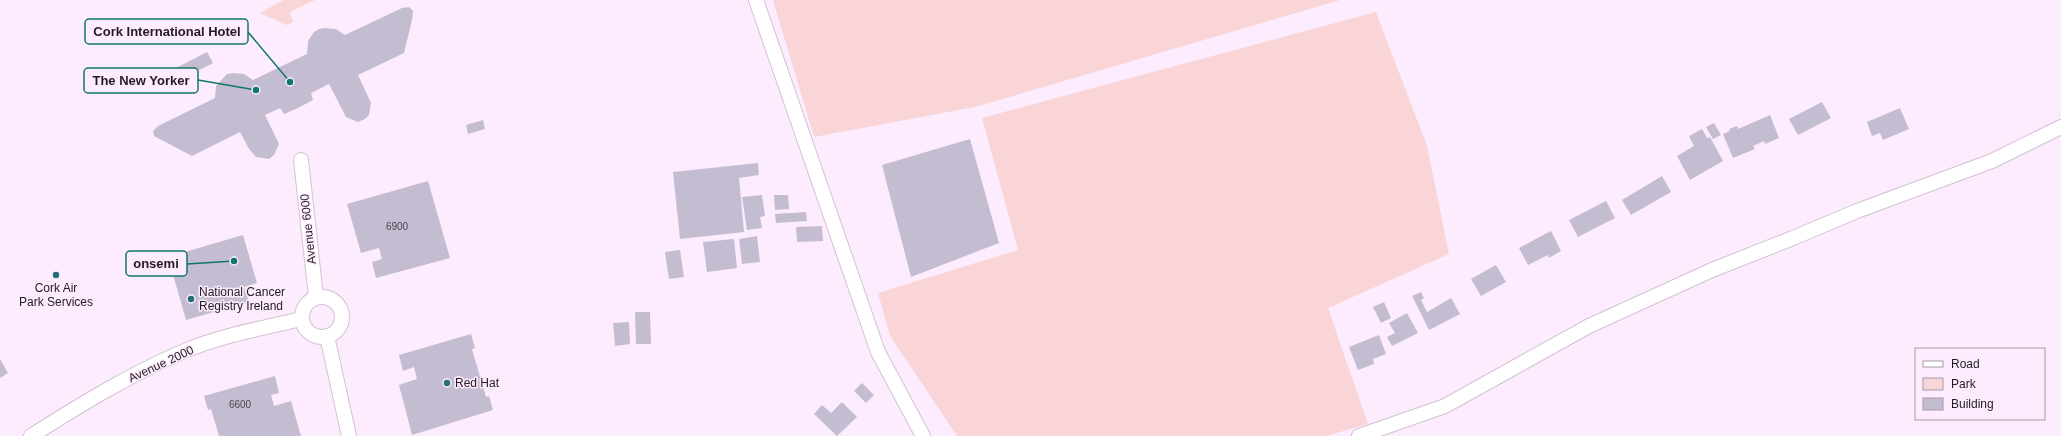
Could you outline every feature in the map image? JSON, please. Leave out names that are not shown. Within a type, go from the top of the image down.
[{"type":"street","points":[[756,0],[878,352],[923,436]]},
{"type":"street","points":[[1359,436],[1445,406],[1531,357],[1625,308],[1712,270],[1794,238],[1857,211],[1992,161],[2061,127]]},
{"type":"street","name":"Avenue 6000","points":[[301,160],[316,297]]},
{"type":"street","points":[[316,297],[329,297],[339,305],[342,311],[341,324],[333,334],[327,336],[314,335],[304,325],[302,319],[305,305],[316,297]]},
{"type":"street","name":"Avenue 2000","points":[[31,436],[104,390],[183,352],[233,335],[302,319]]},
{"type":"street","points":[[327,336],[349,436]]},
{"type":"green space","points":[[284,0],[315,0],[290,12],[293,22],[286,25],[260,13]]},
{"type":"green space","points":[[773,0],[1340,0],[975,107],[814,137]]},
{"type":"green space","points":[[1376,12],[1427,146],[1449,254],[1328,308],[1368,424],[1326,436],[957,436],[890,336],[878,293],[1018,250],[982,118]]},
{"type":"building","points":[[409,7],[413,11],[404,53],[358,75],[371,103],[369,115],[365,119],[358,122],[346,117],[329,84],[311,93],[313,100],[298,108],[284,114],[280,108],[265,115],[279,144],[274,155],[269,159],[256,157],[249,149],[240,132],[192,156],[154,136],[153,131],[158,126],[215,98],[216,86],[227,74],[244,74],[253,80],[307,54],[308,41],[314,32],[319,29],[336,29],[345,35],[402,8]]},
{"type":"building","points":[[207,52],[213,63],[182,79],[176,68]]},
{"type":"building","points":[[1822,102],[1831,118],[1798,135],[1789,119]]},
{"type":"building","points":[[1900,108],[1909,129],[1883,140],[1880,133],[1872,136],[1867,122]]},
{"type":"building","points":[[1770,115],[1779,138],[1765,144],[1764,141],[1753,146],[1755,149],[1733,158],[1723,134],[1730,131],[1729,129],[1737,126],[1738,129]]},
{"type":"building","points":[[483,120],[485,129],[468,134],[466,125]]},
{"type":"building","points":[[1714,123],[1721,135],[1713,139],[1706,127]]},
{"type":"building","points":[[1702,129],[1707,138],[1710,137],[1723,161],[1690,180],[1677,156],[1694,146],[1689,136]]},
{"type":"building","points":[[970,139],[999,243],[911,277],[882,165]]},
{"type":"building","points":[[758,163],[759,175],[739,178],[744,232],[680,239],[673,172]]},
{"type":"building","points":[[1662,176],[1671,192],[1631,215],[1622,200]]},
{"type":"building","points":[[428,181],[450,258],[376,278],[372,262],[382,259],[379,248],[361,253],[347,204]]},
{"type":"building","points":[[762,195],[765,216],[760,217],[762,228],[747,230],[742,197]]},
{"type":"building","points":[[774,195],[788,195],[789,209],[775,210]]},
{"type":"building","points":[[1606,201],[1615,218],[1578,237],[1569,220]]},
{"type":"building","points":[[806,212],[807,221],[776,223],[775,214]]},
{"type":"building","points":[[822,226],[823,241],[797,242],[796,227]]},
{"type":"building","points":[[1551,231],[1561,251],[1549,258],[1548,255],[1528,265],[1519,248]]},
{"type":"building","points":[[243,235],[257,283],[244,287],[249,302],[186,320],[168,257]]},
{"type":"building","points":[[757,236],[760,262],[742,264],[739,239]]},
{"type":"building","points":[[734,239],[737,268],[707,272],[703,242]]},
{"type":"building","points":[[680,250],[684,277],[669,279],[665,252]]},
{"type":"building","points":[[1496,265],[1506,282],[1481,296],[1471,279]]},
{"type":"building","points":[[1421,292],[1424,298],[1421,300],[1427,312],[1451,298],[1460,314],[1429,330],[1412,296]]},
{"type":"building","points":[[1384,302],[1391,318],[1381,323],[1373,307]]},
{"type":"building","points":[[635,312],[650,312],[651,344],[636,344]]},
{"type":"building","points":[[1407,313],[1418,333],[1392,346],[1387,337],[1395,333],[1389,323]]},
{"type":"building","points":[[629,322],[630,344],[615,346],[613,323]]},
{"type":"building","points":[[471,334],[475,348],[472,349],[486,397],[489,396],[493,410],[412,435],[399,385],[417,379],[414,367],[403,371],[399,355]]},
{"type":"building","points":[[1379,335],[1386,354],[1373,359],[1374,364],[1358,370],[1349,347]]},
{"type":"building","points":[[0,359],[8,373],[0,378]]},
{"type":"building","points":[[275,376],[279,393],[271,395],[274,406],[291,401],[301,436],[219,436],[211,409],[208,410],[204,396]]},
{"type":"building","points":[[862,383],[874,395],[866,403],[854,391]]},
{"type":"building","points":[[842,402],[857,417],[837,436],[814,414],[822,405],[831,413]]},
{"type":"place","name":"Cork International Hotel","points":[[290,82]]},
{"type":"place","name":"The New Yorker","points":[[256,90]]},
{"type":"place","name":"onsemi","points":[[234,261]]},
{"type":"place","name":"Cork Air Park Services","points":[[56,275]]},
{"type":"place","name":"National Cancer Registry Ireland","points":[[191,299]]},
{"type":"place","name":"Red Hat","points":[[447,383]]}]
